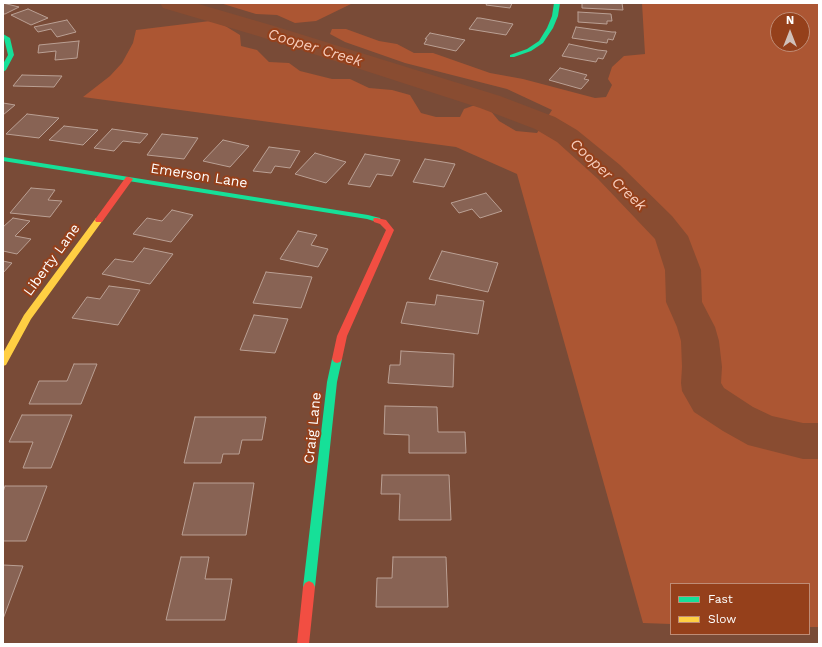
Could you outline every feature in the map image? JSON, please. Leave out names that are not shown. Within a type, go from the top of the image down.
[{"type":"street","points":[[512,56],[529,50],[541,42],[552,22],[557,3]]},
{"type":"street","points":[[3,36],[7,38],[11,55],[3,70]]},
{"type":"street","name":"Emerson Lane","points":[[3,159],[368,217],[383,222],[388,226]]},
{"type":"street","name":"Liberty Lane","points":[[3,362],[27,317],[129,179]]},
{"type":"street","name":"Craig Lane","points":[[303,644],[332,382],[342,336],[390,230],[388,226]]},
{"type":"shaded area","points":[[220,3],[353,3],[316,21],[295,23],[277,15],[256,14]]},
{"type":"shaded area","points":[[642,3],[819,3],[819,627],[810,627],[810,583],[670,583],[670,624],[643,623],[517,174],[456,147],[83,97],[110,76],[122,63],[133,43],[136,30],[210,21],[222,24],[240,35],[241,46],[257,50],[269,62],[289,63],[300,71],[332,79],[350,79],[369,88],[392,90],[410,95],[421,113],[436,117],[460,117],[464,109],[475,105],[489,109],[499,121],[516,131],[537,133],[552,110],[507,89],[405,63],[345,42],[330,34],[332,29],[346,29],[379,41],[397,44],[414,53],[433,53],[490,73],[523,79],[595,98],[606,97],[612,85],[608,79],[612,67],[624,56],[645,54]]},
{"type":"building","points":[[3,3],[19,7],[3,14]]},
{"type":"building","points":[[487,3],[512,3],[510,8],[486,5]]},
{"type":"building","points":[[582,3],[622,3],[623,10],[582,8]]},
{"type":"building","points":[[28,9],[48,18],[31,25],[11,15]]},
{"type":"building","points":[[578,12],[611,14],[612,21],[607,21],[607,24],[578,22]]},
{"type":"building","points":[[477,18],[513,24],[506,35],[469,29]]},
{"type":"building","points":[[67,20],[76,32],[57,37],[51,29],[38,32],[34,27]]},
{"type":"building","points":[[576,27],[616,32],[613,40],[608,39],[607,43],[572,38]]},
{"type":"building","points":[[430,33],[465,40],[456,51],[424,44],[427,39],[425,39]]},
{"type":"building","points":[[79,41],[77,58],[55,60],[56,51],[38,53],[39,45]]},
{"type":"building","points":[[569,44],[607,51],[603,59],[598,58],[596,62],[562,56]]},
{"type":"building","points":[[560,68],[587,75],[584,79],[589,80],[581,89],[549,80]]},
{"type":"building","points":[[22,75],[62,76],[54,87],[13,86]]},
{"type":"building","points":[[3,103],[15,105],[3,115]]},
{"type":"building","points":[[27,114],[59,118],[39,138],[6,134]]},
{"type":"building","points":[[64,126],[98,130],[83,145],[49,140]]},
{"type":"building","points":[[112,129],[148,134],[140,143],[123,141],[114,151],[94,148]]},
{"type":"building","points":[[162,134],[198,138],[184,159],[147,155]]},
{"type":"building","points":[[223,140],[249,146],[230,167],[203,161]]},
{"type":"building","points":[[269,147],[300,151],[290,168],[275,166],[271,173],[253,171]]},
{"type":"building","points":[[315,153],[346,162],[326,183],[295,174]]},
{"type":"building","points":[[365,154],[400,160],[392,176],[377,174],[370,187],[348,184]]},
{"type":"building","points":[[425,159],[455,164],[444,187],[413,182]]},
{"type":"building","points":[[31,188],[55,190],[48,200],[62,201],[50,217],[10,213]]},
{"type":"building","points":[[486,193],[502,211],[480,218],[472,209],[459,213],[451,203]]},
{"type":"building","points":[[172,210],[193,215],[171,242],[133,234],[147,218],[162,221]]},
{"type":"building","points":[[13,218],[30,221],[15,236],[31,239],[17,254],[3,251],[3,227]]},
{"type":"building","points":[[298,231],[317,235],[311,245],[328,249],[318,267],[280,259]]},
{"type":"building","points":[[144,248],[173,254],[150,284],[102,274],[115,259],[133,262]]},
{"type":"building","points":[[442,251],[498,263],[488,292],[429,279]]},
{"type":"building","points":[[3,261],[12,263],[3,273]]},
{"type":"building","points":[[266,272],[312,277],[301,308],[253,303]]},
{"type":"building","points":[[109,286],[140,290],[118,325],[72,318],[87,297],[100,299]]},
{"type":"building","points":[[437,295],[484,301],[478,334],[401,323],[407,302],[435,305]]},
{"type":"building","points":[[254,315],[288,319],[275,353],[240,350]]},
{"type":"building","points":[[401,351],[454,354],[453,387],[388,383],[390,365],[400,365]]},
{"type":"building","points":[[74,364],[97,364],[81,404],[29,404],[39,381],[67,381]]},
{"type":"building","points":[[385,406],[437,407],[438,432],[465,432],[466,453],[409,453],[409,435],[384,434]]},
{"type":"building","points":[[22,415],[72,415],[51,468],[23,468],[33,442],[9,442]]},
{"type":"building","points":[[195,417],[266,417],[262,440],[242,440],[239,454],[223,454],[221,463],[184,463]]},
{"type":"building","points":[[382,475],[449,475],[451,520],[399,520],[400,494],[381,494]]},
{"type":"building","points":[[194,483],[254,483],[246,535],[182,535]]},
{"type":"building","points":[[5,486],[47,486],[26,541],[3,541],[3,492]]},
{"type":"building","points":[[181,557],[209,557],[205,579],[232,579],[225,620],[166,620]]},
{"type":"building","points":[[393,557],[446,557],[448,607],[376,607],[377,578],[392,578]]},
{"type":"building","points":[[3,565],[23,566],[3,619]]},
{"type":"waterway","name":"Cooper Creek","points":[[171,3],[266,31],[490,102],[545,123],[567,136],[609,172],[671,236],[683,270],[684,302],[696,327],[700,341],[702,367],[701,383],[703,391],[709,400],[738,419],[763,432],[803,441],[819,441]]},
{"type":"traffic: fast","points":[[512,56],[529,50],[541,42],[550,28],[555,16],[557,3]]},
{"type":"traffic: fast","points":[[3,36],[7,38],[11,55],[3,70]]},
{"type":"traffic: fast","points":[[3,159],[368,217],[377,220]]},
{"type":"traffic: fast","points":[[309,587],[332,382],[337,359]]},
{"type":"traffic: slow","points":[[3,362],[27,317],[99,220]]},
{"type":"traffic: jam","points":[[99,220],[129,179]]},
{"type":"traffic: jam","points":[[337,359],[342,336],[390,230],[383,222],[377,220]]},
{"type":"traffic: jam","points":[[303,644],[309,587]]}]
